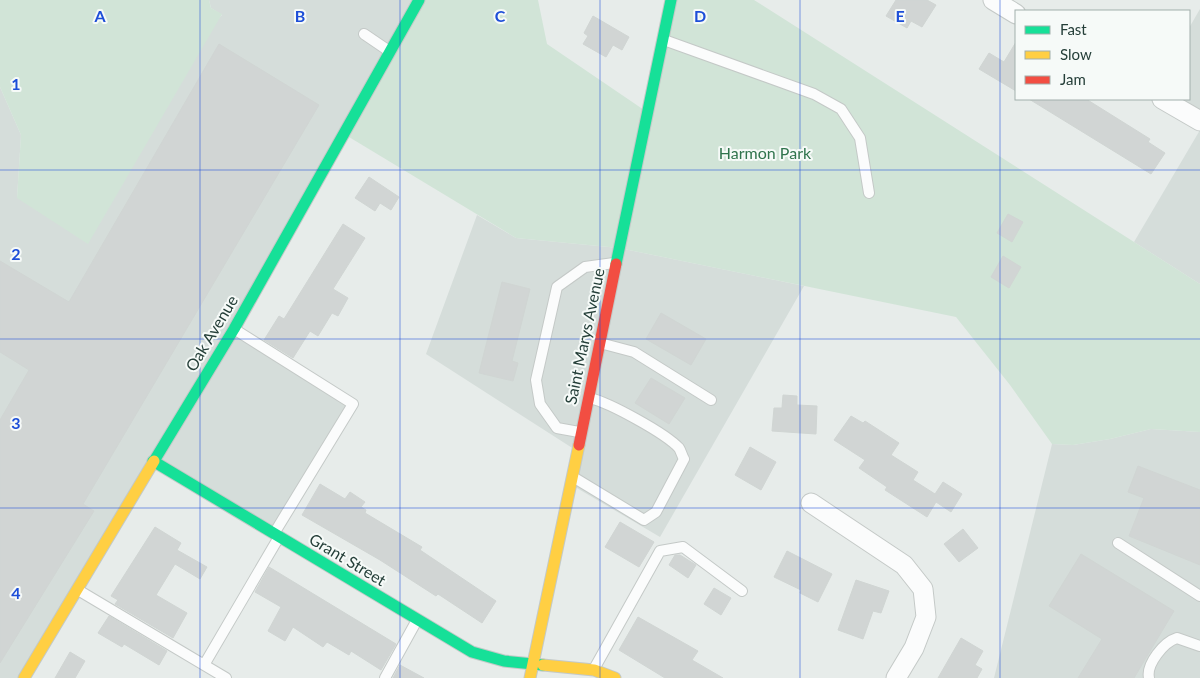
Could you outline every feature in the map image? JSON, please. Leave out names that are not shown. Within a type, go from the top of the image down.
[{"type":"street","name":"Oak Avenue","points":[[24,678],[234,329],[419,0]]},
{"type":"street","name":"Saint Marys Avenue","points":[[530,678],[671,0]]},
{"type":"street","points":[[993,0],[1015,13]]},
{"type":"street","points":[[1164,100],[1200,121]]},
{"type":"street","name":"Grant Street","points":[[153,461],[472,652],[504,661],[594,670],[615,678]]},
{"type":"street","points":[[811,503],[904,565],[923,589],[926,617],[914,648],[896,678]]},
{"type":"lane","points":[[364,34],[390,52]]},
{"type":"lane","points":[[663,40],[814,94],[841,109],[860,138],[869,193]]},
{"type":"lane","points":[[581,432],[557,428],[540,404],[536,380],[557,287],[585,267],[616,262]]},
{"type":"lane","points":[[204,665],[353,404],[234,329]]},
{"type":"lane","points":[[599,343],[634,352],[710,400]]},
{"type":"lane","points":[[572,476],[644,520],[656,512],[684,459],[680,449],[660,435],[603,401],[588,398]]},
{"type":"lane","points":[[1118,543],[1200,596]]},
{"type":"lane","points":[[594,670],[660,550],[683,547],[742,591]]},
{"type":"lane","points":[[76,589],[226,678]]},
{"type":"lane","points":[[386,678],[417,620]]},
{"type":"lane","points":[[1149,678],[1150,668],[1166,643],[1177,638],[1200,646]]},
{"type":"shaded area","points":[[209,0],[419,0],[234,329],[353,404],[274,533],[154,461],[24,678],[0,678],[0,87],[21,135],[17,198],[222,15],[211,8]]},
{"type":"shaded area","points":[[1200,9],[1200,121],[1164,100],[1190,100],[1190,26]]},
{"type":"shaded area","points":[[1200,130],[1200,284],[1134,242]]},
{"type":"shaded area","points":[[477,215],[516,238],[619,248],[804,286],[660,537],[570,484],[577,451],[426,354]]},
{"type":"shaded area","points":[[1151,429],[1200,432],[1200,678],[994,678],[1052,444],[1073,445],[1110,439]]},
{"type":"green space","points":[[0,0],[209,0],[211,8],[222,14],[88,244],[17,198],[21,135],[0,87]]},
{"type":"green space","name":"Harmon Park","points":[[419,0],[538,0],[547,44],[647,112],[671,0],[754,0],[1200,284],[1200,432],[1151,429],[1110,439],[1073,445],[1052,444],[1010,385],[956,317],[619,248],[516,238],[344,134]]},
{"type":"building","points":[[896,0],[927,0],[936,5],[922,27],[911,21],[907,28],[886,16]]},
{"type":"building","points":[[593,16],[629,37],[622,50],[613,45],[606,57],[583,44],[588,36],[584,33]]},
{"type":"building","points":[[219,44],[319,105],[83,504],[94,511],[0,663],[0,420],[29,370],[0,352],[0,261],[69,302]]},
{"type":"building","points":[[1015,44],[1015,90],[979,69],[989,53],[1004,62]]},
{"type":"building","points":[[1031,100],[1088,100],[1150,139],[1148,142],[1165,153],[1151,174]]},
{"type":"building","points":[[369,177],[399,197],[391,210],[380,203],[375,211],[355,198]]},
{"type":"building","points":[[1008,214],[1023,222],[1012,242],[997,233]]},
{"type":"building","points":[[343,224],[365,238],[333,289],[348,298],[338,316],[332,313],[318,336],[310,331],[293,358],[264,340],[279,316],[284,319]]},
{"type":"building","points":[[1003,256],[1021,267],[1009,288],[991,277]]},
{"type":"building","points":[[502,282],[530,289],[512,361],[518,363],[513,381],[479,373]]},
{"type":"building","points":[[661,313],[706,339],[691,365],[646,339]]},
{"type":"building","points":[[651,378],[685,398],[669,424],[635,403]]},
{"type":"building","points":[[783,395],[797,396],[797,405],[817,406],[816,434],[772,431],[774,408],[782,408]]},
{"type":"building","points":[[851,416],[863,423],[865,421],[899,443],[891,455],[918,472],[913,480],[935,494],[943,482],[962,494],[951,512],[936,502],[927,517],[885,490],[887,487],[859,468],[865,460],[834,440]]},
{"type":"building","points":[[750,447],[776,462],[761,490],[735,475]]},
{"type":"building","points":[[1138,466],[1200,490],[1200,565],[1129,536],[1144,498],[1128,492]]},
{"type":"building","points":[[320,484],[345,499],[350,492],[365,502],[361,507],[366,510],[365,513],[422,547],[420,550],[496,601],[482,623],[438,594],[436,596],[380,560],[302,515]]},
{"type":"building","points":[[620,522],[654,542],[639,567],[605,547]]},
{"type":"building","points":[[155,527],[181,543],[177,550],[207,567],[200,579],[175,564],[156,595],[187,613],[173,638],[115,604],[118,600],[111,596]]},
{"type":"building","points":[[963,529],[978,548],[959,562],[944,544]]},
{"type":"building","points":[[787,551],[832,574],[818,602],[800,593],[801,590],[774,577]]},
{"type":"building","points":[[1081,554],[1174,611],[1134,678],[1078,678],[1102,639],[1049,606]]},
{"type":"building","points":[[675,555],[680,555],[696,565],[688,578],[669,565]]},
{"type":"building","points":[[269,567],[396,644],[381,670],[351,651],[349,655],[327,642],[323,647],[293,627],[285,641],[268,631],[281,607],[255,592]]},
{"type":"building","points":[[856,580],[889,591],[881,613],[873,611],[863,639],[838,630]]},
{"type":"building","points":[[714,588],[731,598],[721,615],[704,604]]},
{"type":"building","points":[[109,616],[167,651],[159,665],[124,644],[122,647],[98,633]]},
{"type":"building","points":[[638,617],[698,651],[692,660],[723,678],[665,678],[619,650]]},
{"type":"building","points":[[961,638],[983,651],[975,665],[982,669],[977,678],[938,678]]},
{"type":"building","points":[[70,652],[85,661],[75,678],[55,678]]},
{"type":"building","points":[[400,665],[424,678],[393,678]]},
{"type":"traffic: fast","points":[[154,461],[234,329],[419,0]]},
{"type":"traffic: fast","points":[[616,264],[671,0]]},
{"type":"traffic: fast","points":[[153,461],[472,652],[504,661],[543,665]]},
{"type":"traffic: slow","points":[[530,678],[579,445]]},
{"type":"traffic: slow","points":[[24,678],[154,461]]},
{"type":"traffic: slow","points":[[543,665],[594,670],[615,678]]},
{"type":"traffic: jam","points":[[579,445],[616,264]]}]
